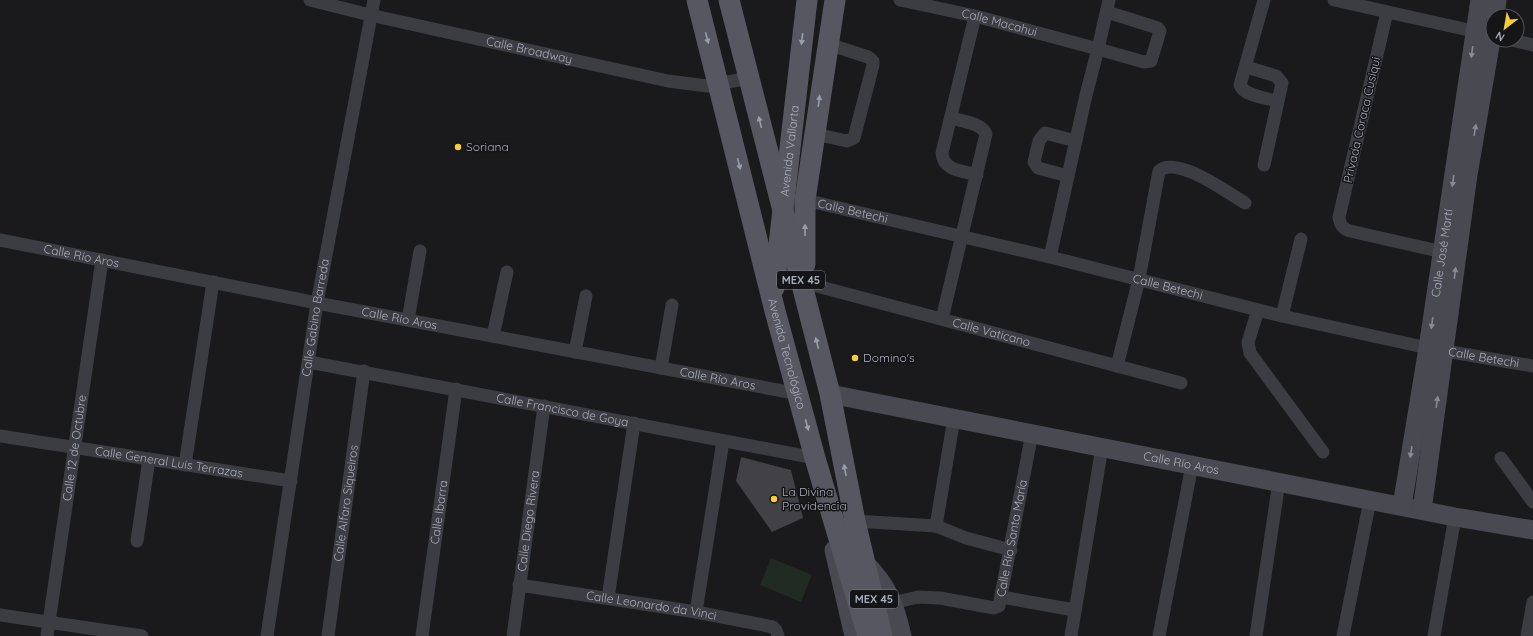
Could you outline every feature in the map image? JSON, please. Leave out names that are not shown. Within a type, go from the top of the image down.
[{"type":"main road","name":"Avenida Tecnológico","points":[[697,0],[773,301],[815,458],[868,635]]},
{"type":"main road","name":"Avenida Tecnológico","points":[[728,0],[830,394],[855,521],[865,563],[868,635]]},
{"type":"main road","name":"Avenida Vallarta","points":[[773,301],[781,201],[807,0]]},
{"type":"main road","name":"Avenida Vallarta","points":[[802,282],[805,266],[805,200],[835,0]]},
{"type":"main road","points":[[725,109],[737,106],[742,109],[761,177],[781,201]]},
{"type":"street","name":"Calle Broadway","points":[[310,0],[370,16],[696,86],[719,85],[749,78]]},
{"type":"street","name":"Calle Gabino Barreda","points":[[267,636],[310,362],[317,303],[374,0]]},
{"type":"street","name":"Calle Macahui","points":[[900,0],[975,16],[1144,62],[1151,61],[1160,31],[1154,26],[1108,6]]},
{"type":"street","points":[[1264,0],[1240,85],[1247,92],[1277,101]]},
{"type":"street","points":[[1334,0],[1371,4],[1387,12],[1485,31]]},
{"type":"street","name":"Calle José Martí","points":[[1480,0],[1485,20]]},
{"type":"street","points":[[1050,257],[1108,6]]},
{"type":"street","name":"Privada Coraca Cusiqui","points":[[1387,12],[1339,218],[1343,228],[1350,232],[1442,252]]},
{"type":"street","points":[[975,16],[942,153],[944,163],[951,168],[977,175]]},
{"type":"street","points":[[814,134],[847,141],[854,138],[873,65],[872,61],[868,57],[828,44]]},
{"type":"street","name":"Calle José Martí","points":[[1422,510],[1437,349],[1442,252],[1485,46]]},
{"type":"street","name":"Calle José Martí","points":[[1402,506],[1437,349],[1468,175],[1486,48]]},
{"type":"street","points":[[1246,67],[1278,78],[1282,83],[1264,165]]},
{"type":"street","points":[[942,319],[977,175],[985,131],[978,126],[951,118]]},
{"type":"street","points":[[1068,176],[1038,168],[1034,162],[1039,141],[1045,133],[1076,141]]},
{"type":"street","points":[[1117,366],[1138,279],[1159,171],[1164,168],[1177,167],[1192,172],[1245,203]]},
{"type":"street","name":"Calle Betechi","points":[[805,200],[1050,257],[1282,316],[1437,349],[1533,366]]},
{"type":"street","points":[[1282,316],[1302,239]]},
{"type":"street","name":"Calle Río Aros","points":[[0,240],[317,303],[799,394]]},
{"type":"street","points":[[408,320],[420,251]]},
{"type":"street","name":"Calle 12 de Octubre","points":[[47,636],[102,260]]},
{"type":"street","points":[[494,336],[507,272]]},
{"type":"street","points":[[185,465],[213,282]]},
{"type":"street","name":"Calle Vaticano","points":[[802,282],[1181,382]]},
{"type":"street","points":[[576,352],[586,296]]},
{"type":"street","points":[[661,368],[672,305]]},
{"type":"street","points":[[1258,310],[1248,342],[1250,353],[1323,452]]},
{"type":"street","name":"Calle Francisco de Goya","points":[[310,362],[634,423],[723,442],[815,458]]},
{"type":"street","name":"Calle Alfaro Siqueiros","points":[[328,636],[364,371]]},
{"type":"street","name":"Calle Ibarra","points":[[422,636],[456,389]]},
{"type":"street","name":"Calle Río Aros","points":[[830,394],[1192,464],[1455,517],[1533,530]]},
{"type":"street","name":"Calle Diego Rivera","points":[[513,636],[544,406]]},
{"type":"street","points":[[936,526],[954,418]]},
{"type":"street","points":[[608,598],[634,423]]},
{"type":"street","name":"Calle Río Santa María","points":[[892,603],[918,598],[940,598],[996,608],[1001,604],[1032,433]]},
{"type":"street","name":"Calle General Luis Terrazas","points":[[0,436],[291,481]]},
{"type":"street","points":[[696,612],[723,442]]},
{"type":"street","points":[[1071,636],[1074,610],[1102,447]]},
{"type":"street","points":[[1501,458],[1533,502]]},
{"type":"street","points":[[137,541],[149,459]]},
{"type":"street","points":[[1159,636],[1192,464]]},
{"type":"street","points":[[1256,636],[1279,482]]},
{"type":"street","points":[[1343,636],[1370,500]]},
{"type":"street","points":[[1434,636],[1455,517]]},
{"type":"street","points":[[855,521],[936,526],[966,538],[1011,550]]},
{"type":"street","points":[[865,563],[883,582],[892,603],[902,636]]},
{"type":"street","name":"Calle Leonardo da Vinci","points":[[519,585],[696,612],[773,627],[778,636]]},
{"type":"street","points":[[1002,597],[1074,610]]},
{"type":"street","points":[[1527,636],[1533,602]]},
{"type":"street","points":[[0,615],[142,636]]},
{"type":"shaded area","points":[[771,558],[812,575],[801,602],[760,585]]},
{"type":"building","name":"La Divina Providencia","points":[[741,457],[791,470],[803,518],[772,532],[736,481]]},
{"type":"place","name":"Soriana","points":[[458,147]]},
{"type":"place","name":"Domino's","points":[[855,358]]},
{"type":"place","name":"La Divina Providencia","points":[[774,499]]}]
